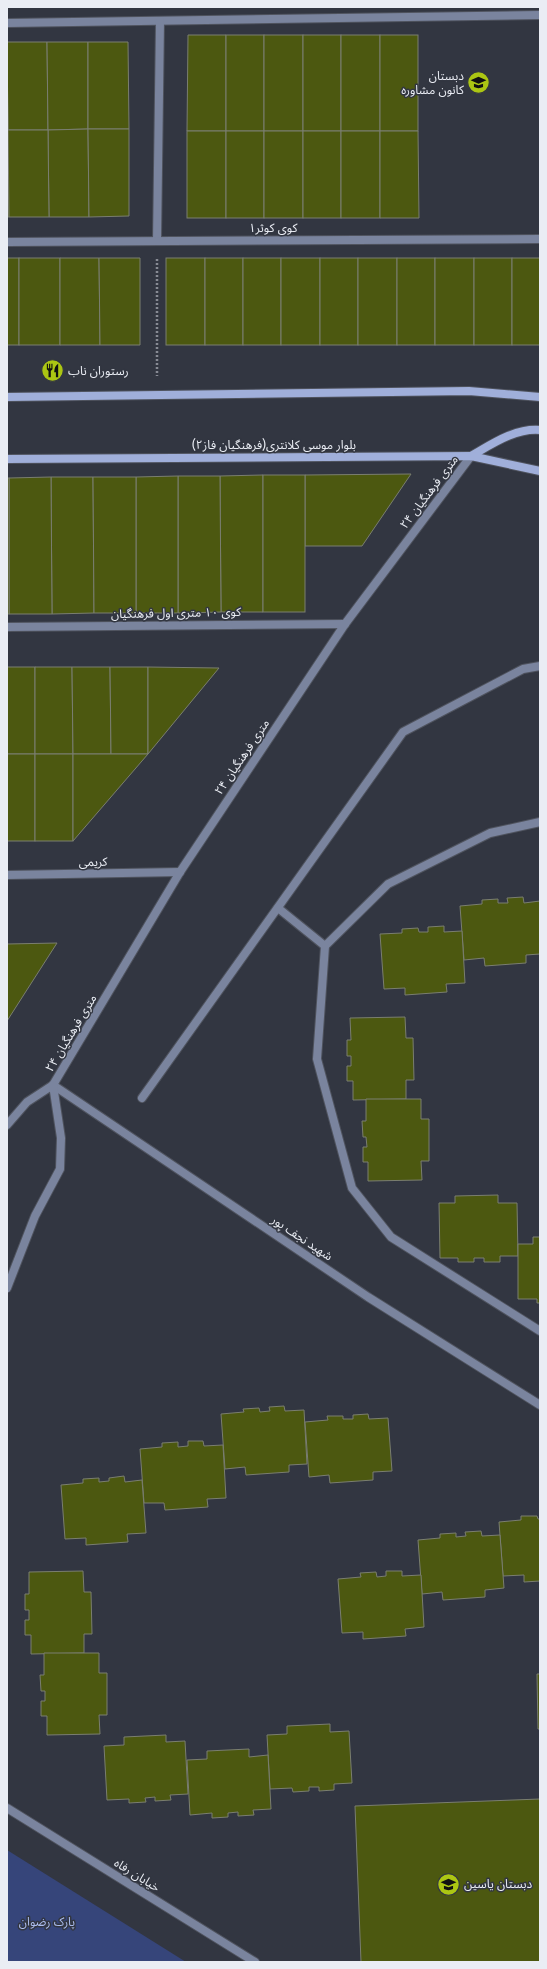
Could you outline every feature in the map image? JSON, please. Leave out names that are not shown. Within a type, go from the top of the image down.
[{"type":"main road","points":[[7,397],[469,391],[540,397]]},
{"type":"main road","points":[[471,456],[503,438],[532,429],[540,430]]},
{"type":"main road","name":"بلوار موسی کلانتری(فرهنگیان فاز۲)","points":[[7,459],[471,456],[540,471]]},
{"type":"street","points":[[7,23],[540,15]]},
{"type":"street","points":[[157,241],[160,21]]},
{"type":"street","name":"کوی کوثر۱","points":[[7,242],[540,238]]},
{"type":"street","name":"۲۴ متری فرهنگیان","points":[[7,1125],[27,1102],[53,1085],[180,872],[345,624],[471,456]]},
{"type":"street","name":"کوی ۱۰ متری اول فرهنگیان","points":[[7,627],[345,624]]},
{"type":"street","points":[[142,1098],[402,732],[523,669],[540,666]]},
{"type":"street","points":[[540,822],[490,833],[388,884],[325,946],[317,1059],[352,1188],[391,1238],[540,1331]]},
{"type":"street","name":"کریمی","points":[[7,875],[180,872]]},
{"type":"street","points":[[278,908],[325,946]]},
{"type":"street","name":"۲۴ متری فرهنگیان","points":[[7,1288],[35,1216],[60,1169],[61,1138],[53,1085]]},
{"type":"street","name":"شهید نجف پور","points":[[53,1085],[368,1297],[540,1405]]},
{"type":"street","name":"خیابان رفاه","points":[[7,1808],[255,1962]]},
{"type":"path","points":[[157,241],[157,395]]},
{"type":"green space","name":"پارک رضوان","points":[[7,1850],[186,1962],[7,1962]]},
{"type":"building","points":[[188,35],[226,35],[226,131],[187,131]]},
{"type":"building","points":[[226,35],[264,35],[264,131],[226,131]]},
{"type":"building","points":[[264,35],[303,35],[303,131],[264,131]]},
{"type":"building","points":[[303,35],[341,35],[341,131],[303,131]]},
{"type":"building","points":[[341,35],[380,35],[380,131],[341,131]]},
{"type":"building","points":[[380,35],[418,35],[418,131],[380,131]]},
{"type":"building","points":[[7,42],[47,42],[48,130],[8,130]]},
{"type":"building","points":[[7,42],[8,130],[7,130]]},
{"type":"building","points":[[47,42],[88,42],[88,129],[48,130]]},
{"type":"building","points":[[88,42],[128,42],[129,129],[88,129]]},
{"type":"building","points":[[88,129],[89,217],[49,217],[48,130]]},
{"type":"building","points":[[88,129],[129,129],[129,216],[89,217]]},
{"type":"building","points":[[7,130],[9,217],[7,217]]},
{"type":"building","points":[[8,130],[48,130],[49,217],[9,217]]},
{"type":"building","points":[[187,131],[226,131],[226,218],[187,218]]},
{"type":"building","points":[[226,131],[264,131],[264,218],[226,218]]},
{"type":"building","points":[[264,131],[303,131],[303,218],[264,218]]},
{"type":"building","points":[[303,131],[341,131],[341,218],[303,218]]},
{"type":"building","points":[[341,131],[380,131],[380,218],[341,218]]},
{"type":"building","points":[[380,131],[418,131],[419,218],[380,218]]},
{"type":"building","points":[[7,258],[19,258],[19,345],[7,345]]},
{"type":"building","points":[[19,258],[60,258],[60,345],[19,345]]},
{"type":"building","points":[[60,258],[99,258],[100,345],[60,345]]},
{"type":"building","points":[[99,258],[140,258],[140,345],[100,345]]},
{"type":"building","points":[[166,258],[205,258],[205,345],[166,345]]},
{"type":"building","points":[[205,258],[243,258],[243,345],[205,345]]},
{"type":"building","points":[[243,258],[281,258],[281,345],[243,345]]},
{"type":"building","points":[[281,258],[320,258],[320,345],[281,345]]},
{"type":"building","points":[[320,258],[358,258],[358,345],[320,345]]},
{"type":"building","points":[[358,258],[397,258],[397,345],[358,345]]},
{"type":"building","points":[[397,258],[435,258],[435,345],[397,345]]},
{"type":"building","points":[[435,258],[474,258],[474,345],[435,345]]},
{"type":"building","points":[[474,258],[512,258],[512,345],[474,345]]},
{"type":"building","points":[[512,258],[540,258],[540,345],[512,345]]},
{"type":"building","points":[[411,474],[362,546],[305,546],[305,475]]},
{"type":"building","points":[[263,475],[263,612],[221,612],[220,476]]},
{"type":"building","points":[[263,475],[305,475],[305,612],[263,612]]},
{"type":"building","points":[[178,476],[220,476],[221,612],[178,613]]},
{"type":"building","points":[[178,476],[178,613],[136,613],[136,477]]},
{"type":"building","points":[[51,477],[93,477],[94,613],[52,614]]},
{"type":"building","points":[[51,477],[52,614],[9,614],[9,478]]},
{"type":"building","points":[[93,477],[136,477],[136,613],[94,613]]},
{"type":"building","points":[[7,478],[9,478],[9,614],[7,614]]},
{"type":"building","points":[[7,667],[35,667],[35,754],[7,754]]},
{"type":"building","points":[[35,667],[72,667],[73,754],[35,754]]},
{"type":"building","points":[[72,667],[110,667],[111,754],[73,754]]},
{"type":"building","points":[[110,667],[148,667],[148,754],[111,754]]},
{"type":"building","points":[[148,667],[219,668],[148,754]]},
{"type":"building","points":[[7,754],[35,754],[35,841],[7,841]]},
{"type":"building","points":[[35,754],[73,754],[73,841],[35,841]]},
{"type":"building","points":[[73,754],[148,754],[73,841]]},
{"type":"building","points":[[523,897],[524,903],[540,901],[540,954],[526,955],[526,963],[485,966],[484,958],[464,960],[460,906],[482,904],[482,900],[498,899],[498,903],[508,903],[507,898]]},
{"type":"building","points":[[444,926],[444,932],[462,931],[465,983],[446,984],[447,992],[405,995],[405,988],[384,989],[380,934],[402,933],[402,929],[418,928],[419,932],[428,932],[428,927]]},
{"type":"building","points":[[57,943],[7,1021],[7,944]]},
{"type":"building","points":[[405,1017],[406,1038],[413,1038],[414,1080],[406,1080],[406,1099],[353,1100],[353,1081],[347,1081],[347,1066],[351,1066],[351,1056],[347,1056],[347,1040],[351,1040],[350,1018]]},
{"type":"building","points":[[366,1099],[421,1099],[421,1119],[429,1119],[429,1161],[421,1161],[422,1180],[368,1181],[368,1162],[363,1162],[363,1147],[367,1147],[366,1137],[363,1137],[362,1121],[366,1121]]},
{"type":"building","points":[[498,1195],[498,1203],[517,1203],[518,1256],[500,1256],[500,1262],[484,1262],[484,1258],[474,1258],[474,1262],[458,1262],[458,1258],[440,1258],[439,1203],[455,1203],[455,1196]]},
{"type":"building","points":[[533,1237],[540,1237],[540,1303],[537,1303],[537,1299],[518,1299],[518,1244],[533,1244]]},
{"type":"building","points":[[284,1406],[285,1411],[304,1410],[307,1464],[289,1465],[289,1472],[246,1475],[245,1467],[225,1469],[221,1414],[244,1412],[243,1409],[259,1408],[260,1412],[270,1411],[269,1407]]},
{"type":"building","points":[[368,1414],[369,1419],[388,1418],[392,1471],[373,1472],[373,1480],[330,1483],[329,1475],[309,1477],[305,1422],[328,1420],[327,1416],[343,1416],[343,1419],[353,1419],[353,1415]]},
{"type":"building","points":[[188,1441],[203,1441],[204,1446],[223,1445],[226,1498],[207,1499],[208,1507],[165,1510],[164,1503],[144,1503],[140,1449],[162,1447],[162,1443],[178,1442],[178,1447],[188,1446]]},
{"type":"building","points":[[124,1476],[125,1482],[142,1480],[146,1533],[127,1534],[128,1542],[86,1545],[86,1538],[65,1539],[61,1485],[83,1483],[83,1479],[99,1478],[99,1482],[109,1481],[109,1478]]},
{"type":"building","points":[[521,1516],[537,1516],[538,1519],[540,1519],[540,1581],[524,1582],[524,1575],[503,1576],[499,1522],[521,1520]]},
{"type":"building","points":[[481,1531],[482,1536],[500,1535],[504,1588],[485,1590],[485,1597],[443,1600],[442,1592],[422,1594],[418,1540],[440,1538],[440,1534],[456,1533],[456,1537],[466,1536],[465,1532]]},
{"type":"building","points":[[83,1571],[84,1592],[91,1592],[92,1634],[84,1634],[84,1653],[31,1654],[31,1635],[25,1635],[25,1620],[29,1620],[29,1610],[25,1610],[25,1594],[29,1594],[29,1572]]},
{"type":"building","points":[[386,1571],[402,1571],[402,1576],[421,1575],[424,1627],[405,1629],[406,1636],[363,1639],[363,1632],[342,1633],[338,1579],[361,1577],[360,1573],[376,1572],[377,1577],[386,1576]]},
{"type":"building","points":[[44,1653],[99,1653],[99,1673],[107,1673],[107,1715],[99,1715],[100,1734],[47,1735],[47,1716],[41,1716],[41,1701],[45,1701],[45,1691],[41,1691],[40,1675],[44,1675]]},
{"type":"building","points":[[537,1674],[540,1674],[540,1729],[538,1729]]},
{"type":"building","points":[[330,1724],[330,1732],[349,1731],[352,1783],[334,1784],[334,1790],[319,1791],[319,1787],[309,1787],[309,1791],[293,1792],[292,1788],[270,1789],[267,1735],[287,1734],[287,1726]]},
{"type":"building","points":[[166,1735],[166,1742],[185,1741],[188,1794],[170,1795],[171,1800],[155,1801],[155,1797],[145,1798],[146,1802],[129,1803],[129,1799],[107,1800],[104,1746],[124,1745],[124,1737]]},
{"type":"building","points":[[249,1749],[249,1757],[268,1755],[271,1809],[253,1810],[254,1815],[238,1816],[238,1812],[228,1813],[228,1817],[212,1818],[212,1813],[190,1815],[187,1760],[207,1759],[207,1751]]},
{"type":"building","name":"دبستان یاسین","points":[[540,1799],[540,1962],[361,1962],[355,1806]]},
{"type":"place","name":"دبستان کانون مشاوره","points":[[479,83]]},
{"type":"place","name":"رستوران ناب","points":[[53,371]]},
{"type":"place","name":"دبستان یاسین","points":[[449,1884]]}]
